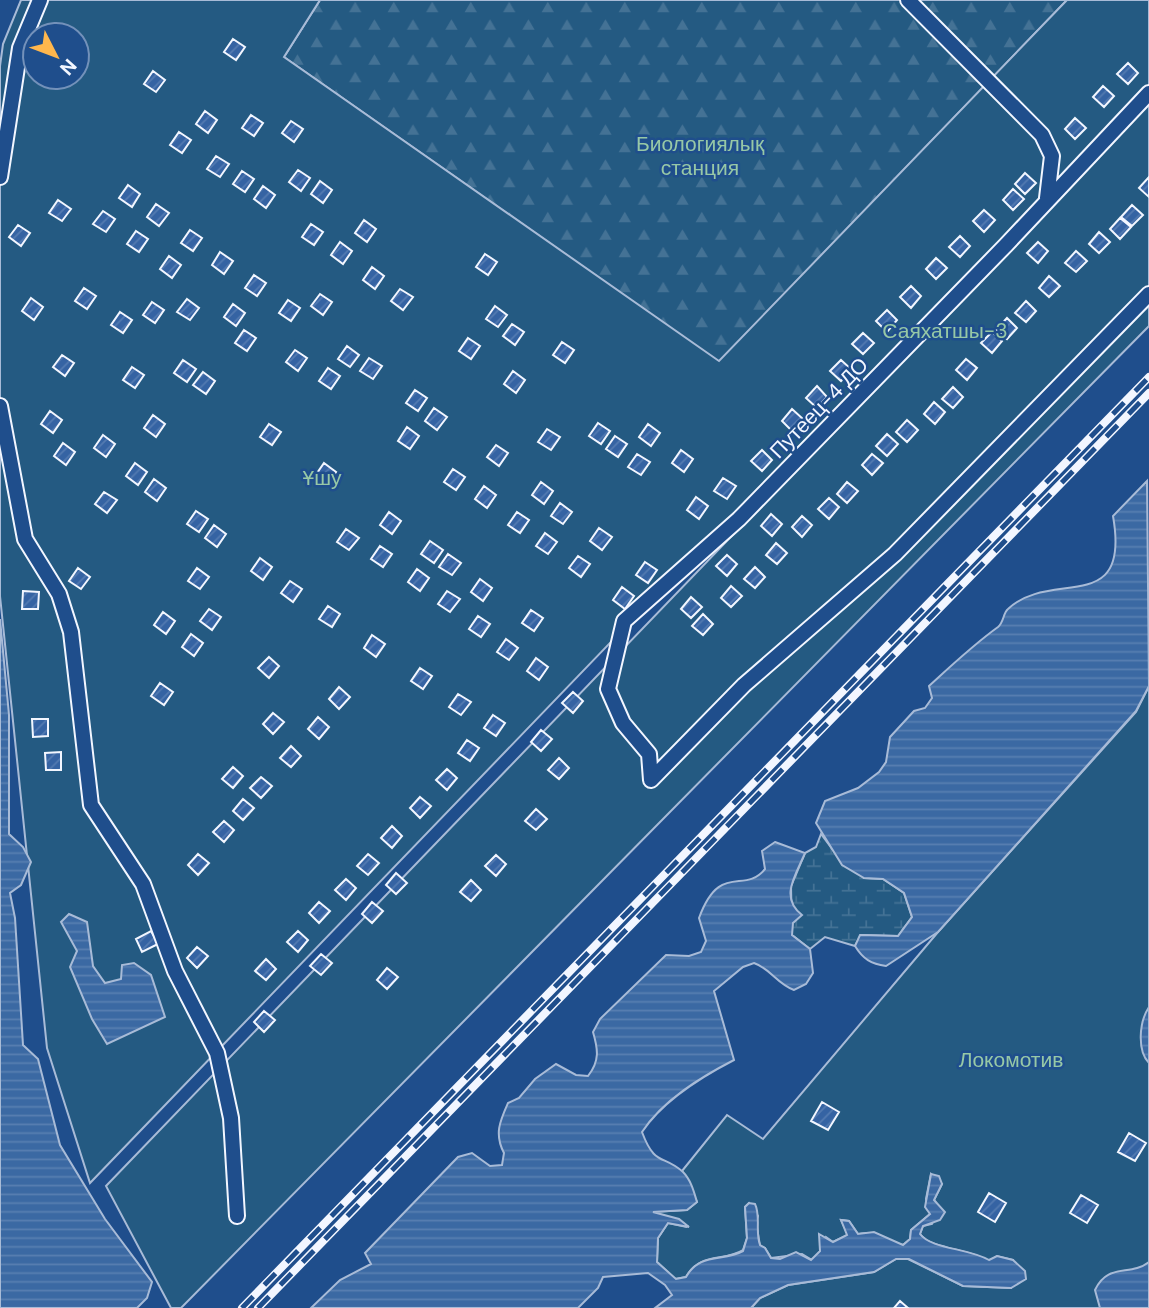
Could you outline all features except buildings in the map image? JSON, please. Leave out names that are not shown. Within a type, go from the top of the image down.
[{"type":"street","points":[[0,177],[20,48],[40,0]]},
{"type":"street","points":[[908,0],[1042,135],[1052,156],[1047,198]]},
{"type":"street","name":"Путеец-4 ДО","points":[[1149,93],[1047,198],[1006,245],[739,519],[624,621],[608,689],[623,723],[649,754],[652,780],[744,685],[895,554],[1149,294]]},
{"type":"street","points":[[0,406],[25,539],[59,594],[71,632],[91,805],[143,884],[175,971],[217,1053],[230,1118],[237,1216]]},
{"type":"green space","name":"Ұшу","points":[[21,0],[320,0],[284,57],[719,361],[1067,0],[1149,0],[1149,326],[181,1308],[171,1308],[106,1186],[826,438],[815,430],[90,1183],[47,1048],[0,596],[0,66],[3,44]]},
{"type":"green space","name":"Биологиялық станция","points":[[320,0],[1067,0],[719,362],[284,57]]},
{"type":"green space","name":"Локомотив","points":[[1149,686],[1149,1308],[751,1308],[760,1298],[788,1285],[874,1272],[896,1259],[908,1259],[963,1286],[1011,1288],[1013,1260],[997,1256],[989,1261],[933,1243],[920,1234],[923,1226],[932,1224],[939,1207],[934,1200],[942,1184],[931,1174],[926,1199],[930,1214],[911,1230],[910,1239],[903,1245],[876,1235],[858,1234],[849,1221],[841,1220],[848,1235],[833,1242],[826,1237],[821,1251],[812,1260],[802,1254],[771,1258],[765,1248],[760,1246],[756,1222],[758,1216],[749,1203],[745,1207],[747,1238],[743,1250],[705,1261],[692,1269],[686,1277],[675,1279],[657,1262],[658,1238],[668,1223],[687,1227],[650,1212],[687,1210],[697,1202],[682,1171],[727,1115],[763,1139],[938,932],[1136,712]]},
{"type":"green space","points":[[821,834],[836,854],[864,878],[883,879],[904,893],[912,917],[898,936],[861,935],[855,946],[825,937],[810,949],[792,935],[791,886],[805,853],[816,847]]},
{"type":"shaded area","points":[[1147,481],[1149,686],[1136,711],[938,932],[886,966],[868,960],[855,946],[860,935],[898,936],[912,917],[904,893],[883,879],[864,878],[842,865],[816,823],[825,801],[858,788],[879,772],[886,762],[890,737],[914,711],[925,708],[932,698],[929,686],[998,627],[1008,609],[1026,597],[1099,579],[1110,568],[1115,548],[1113,516]]},
{"type":"shaded area","points":[[0,619],[9,715],[9,834],[23,847],[31,862],[21,885],[10,893],[15,918],[23,1045],[38,1059],[60,1145],[105,1219],[152,1282],[147,1298],[137,1308],[0,1308]]},
{"type":"shaded area","points":[[775,842],[805,853],[790,893],[795,908],[802,915],[793,923],[792,935],[810,949],[813,973],[806,984],[794,990],[754,963],[743,967],[714,991],[734,1060],[696,1082],[672,1100],[642,1132],[655,1155],[686,1175],[697,1202],[687,1210],[653,1212],[679,1219],[689,1227],[668,1223],[658,1238],[657,1262],[676,1279],[686,1277],[692,1269],[705,1261],[743,1251],[747,1238],[745,1207],[749,1203],[755,1204],[757,1209],[760,1245],[771,1258],[780,1259],[796,1252],[811,1260],[820,1251],[819,1234],[833,1242],[847,1235],[841,1220],[849,1221],[858,1234],[874,1232],[903,1245],[910,1239],[911,1230],[930,1214],[925,1207],[931,1174],[939,1176],[942,1184],[934,1200],[945,1212],[940,1220],[923,1226],[920,1234],[932,1243],[989,1260],[997,1256],[1013,1260],[1025,1271],[1026,1279],[1011,1288],[963,1286],[909,1259],[896,1259],[874,1272],[788,1285],[760,1298],[751,1308],[655,1308],[672,1295],[665,1285],[648,1273],[603,1277],[598,1288],[578,1308],[311,1308],[340,1280],[371,1264],[365,1253],[458,1157],[472,1153],[490,1166],[502,1165],[504,1153],[499,1140],[499,1128],[508,1103],[519,1098],[535,1079],[556,1064],[576,1075],[588,1076],[596,1060],[597,1049],[593,1032],[600,1019],[666,955],[689,956],[701,952],[706,941],[699,918],[707,901],[715,890],[724,884],[757,876],[765,869],[762,851]]},
{"type":"shaded area","points":[[69,914],[87,922],[93,966],[105,983],[121,979],[122,965],[134,963],[151,975],[165,1017],[107,1044],[92,1019],[70,967],[77,951],[61,922]]},
{"type":"shaded area","points":[[1149,1007],[1149,1063],[1145,1058],[1141,1036],[1143,1020]]},
{"type":"shaded area","points":[[1149,1262],[1149,1308],[1100,1308],[1095,1290],[1100,1281],[1113,1273],[1134,1269]]},
{"type":"railway","points":[[242,1308],[1149,377]]},
{"type":"railway","points":[[258,1308],[1149,393]]},
{"type":"park label","name":"Саяхатшы-3","points":[[945,331]]}]
